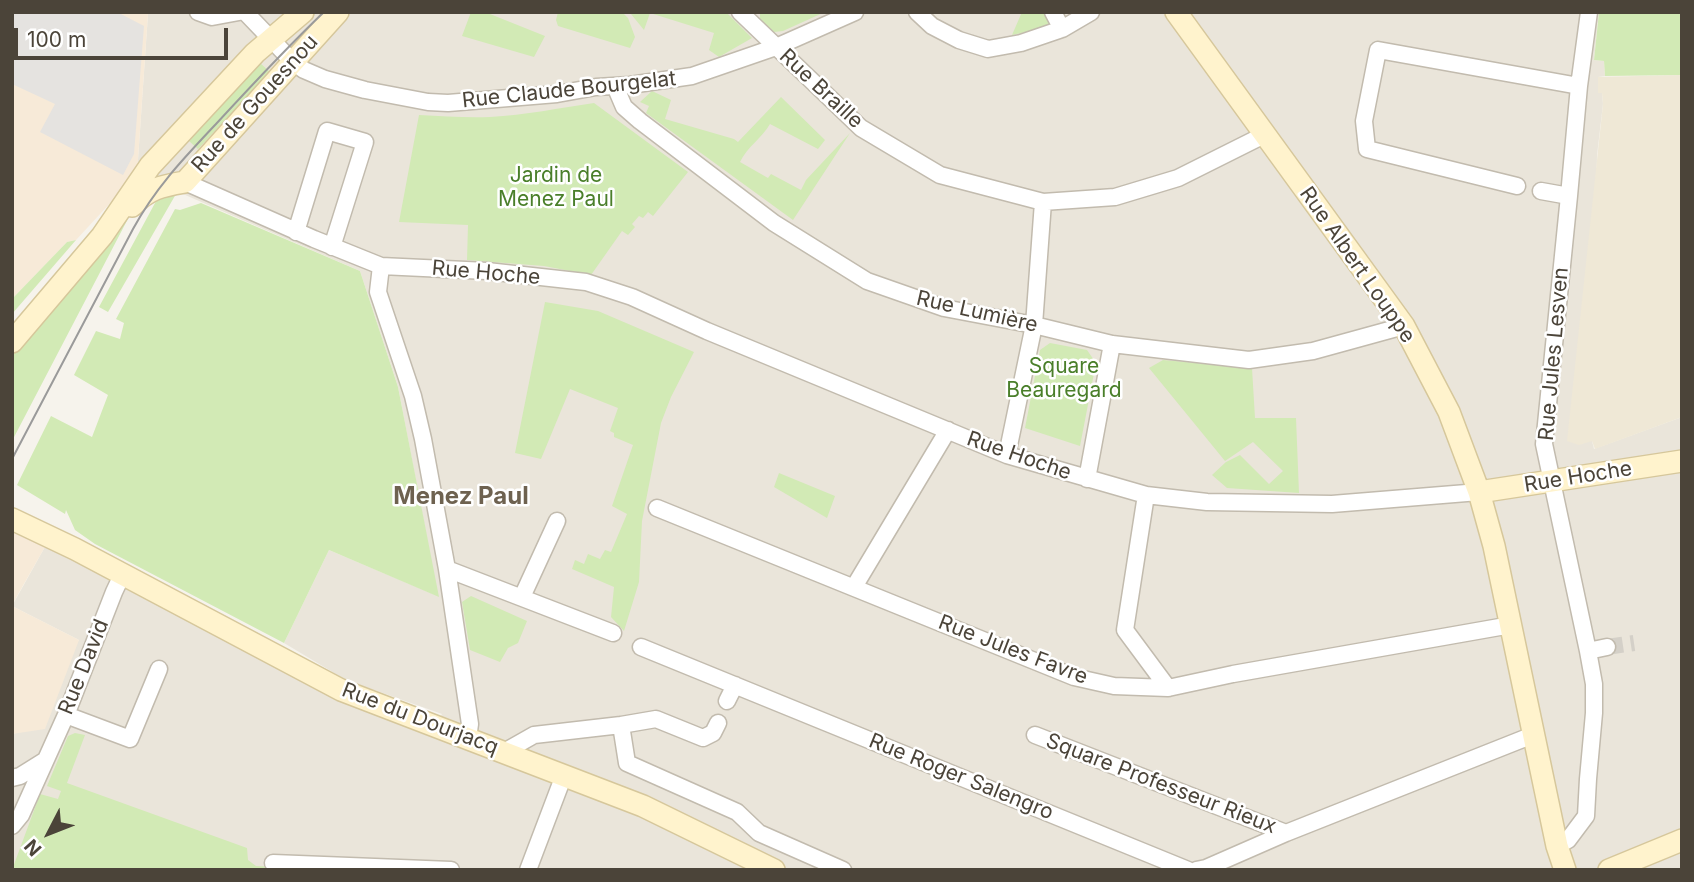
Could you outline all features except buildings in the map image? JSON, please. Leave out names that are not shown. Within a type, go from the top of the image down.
[{"type":"main road","name":"Rue de Gouesnou","points":[[102,236],[141,196],[159,187],[185,182],[283,50],[303,12]]},
{"type":"main road","name":"Rue de Gouesnou","points":[[12,342],[102,236],[150,166],[255,53],[283,50],[338,12]]},
{"type":"main road","name":"Rue Albert Louppe","points":[[1176,12],[1404,326],[1449,412],[1479,492],[1500,570],[1556,846],[1566,870]]},
{"type":"main road","name":"Rue Hoche","points":[[1479,492],[1682,461]]},
{"type":"main road","name":"Rue du Dourjacq","points":[[12,502],[75,549]]},
{"type":"main road","name":"Rue du Dourjacq","points":[[12,519],[75,549],[341,690],[643,806],[774,870]]},
{"type":"main road","points":[[1609,870],[1682,841]]},
{"type":"main road","points":[[1566,870],[1575,870]]},
{"type":"street","points":[[198,12],[212,17],[239,12]]},
{"type":"street","name":"Rue Claude Bourgelat","points":[[244,12],[304,70],[365,90],[428,103],[557,94],[692,76],[776,47],[855,12]]},
{"type":"street","name":"Rue Braille","points":[[740,12],[861,128],[940,175],[1043,202],[1115,197],[1165,182],[1264,135]]},
{"type":"street","points":[[917,12],[932,26],[959,40],[988,49],[1021,43],[1062,29],[1091,12]]},
{"type":"street","points":[[1053,12],[1062,29]]},
{"type":"street","name":"Rue Jules Lesven","points":[[1556,846],[1568,840],[1586,817],[1594,713],[1594,684],[1588,650],[1544,444],[1579,86],[1589,12]]},
{"type":"street","points":[[1517,186],[1367,149],[1364,121],[1378,50],[1579,86]]},
{"type":"street","name":"Rue Lumière","points":[[615,86],[624,107],[640,121],[774,223],[867,281],[944,308],[1034,325],[1112,344],[1249,360],[1313,351],[1404,326]]},
{"type":"street","points":[[296,232],[327,131],[365,142],[332,247]]},
{"type":"street","name":"Rue Hoche","points":[[185,182],[296,232],[381,266],[487,271],[586,282],[632,297],[707,331],[1007,455],[1146,495],[1207,502],[1332,504],[1479,492]]},
{"type":"street","points":[[1541,191],[1569,196]]},
{"type":"street","points":[[1007,455],[1034,325],[1043,202]]},
{"type":"street","points":[[381,266],[378,292],[413,396],[447,569],[469,717],[468,738]]},
{"type":"street","points":[[1087,480],[1112,344]]},
{"type":"street","points":[[854,587],[948,430]]},
{"type":"street","points":[[1146,495],[1125,630],[1168,688]]},
{"type":"street","name":"Rue Jules Favre","points":[[656,508],[1074,677],[1114,686],[1168,688],[1511,625]]},
{"type":"street","points":[[522,597],[557,521]]},
{"type":"street","points":[[447,569],[613,633]]},
{"type":"street","name":"Rue David","points":[[12,826],[20,815],[46,759],[122,575]]},
{"type":"street","points":[[1588,650],[1607,647]]},
{"type":"street","name":"Rue Roger Salengro","points":[[641,648],[1188,870]]},
{"type":"street","points":[[65,715],[130,739],[159,669]]},
{"type":"street","points":[[727,701],[735,685]]},
{"type":"street","points":[[504,752],[534,735],[656,719],[703,738],[713,733],[718,723]]},
{"type":"street","points":[[621,725],[627,763],[737,812],[759,832],[843,870]]},
{"type":"street","name":"Square Professeur Rieux","points":[[1035,735],[1286,833]]},
{"type":"street","points":[[1196,870],[1533,735]]},
{"type":"street","points":[[12,778],[20,776],[46,759]]},
{"type":"street","points":[[528,870],[564,775]]},
{"type":"street","points":[[273,863],[451,870]]},
{"type":"shaded area","points":[[12,12],[148,13],[137,174],[76,240],[67,242],[12,299]]},
{"type":"shaded area","points":[[12,12],[117,12],[144,26],[134,154],[123,175],[40,132],[55,104],[12,84]]},
{"type":"shaded area","points":[[146,12],[1599,12],[1594,60],[1604,61],[1605,76],[1598,77],[1603,104],[1597,155],[1592,441],[1594,449],[1682,417],[1682,870],[12,870],[12,734],[16,733],[79,640],[12,606],[46,545],[296,679],[430,735],[442,714],[346,680],[284,643],[329,550],[438,596],[398,387],[360,271],[137,174],[148,14]]},
{"type":"shaded area","points":[[1682,75],[1682,417],[1595,449],[1592,441],[1579,445],[1567,441],[1603,104],[1602,93],[1598,93],[1598,77]]},
{"type":"shaded area","points":[[12,527],[46,545],[12,605]]},
{"type":"shaded area","points":[[12,606],[79,640],[45,729],[12,734]]},
{"type":"green space","points":[[471,12],[485,12],[545,36],[534,57],[462,36]]},
{"type":"green space","points":[[558,12],[622,12],[628,18],[635,37],[630,48],[558,26]]},
{"type":"green space","points":[[631,12],[726,12],[752,38],[719,57],[709,50],[714,33],[650,13],[644,30]]},
{"type":"green space","points":[[760,12],[825,12],[783,31],[774,32],[760,19]]},
{"type":"green space","points":[[1022,12],[1043,12],[1050,24],[1012,35]]},
{"type":"green space","points":[[1599,12],[1682,12],[1682,75],[1605,76],[1604,61],[1594,60]]},
{"type":"green space","points":[[260,63],[270,72],[198,149],[189,141]]},
{"type":"green space","points":[[652,91],[671,100],[665,119],[738,142],[781,97],[825,140],[818,149],[770,124],[740,162],[768,178],[771,174],[801,190],[806,180],[850,133],[793,220],[646,113],[649,106],[640,102]]},
{"type":"green space","name":"Jardin de Menez Paul","points":[[594,103],[688,172],[653,216],[648,212],[643,218],[639,216],[628,235],[622,231],[591,275],[544,266],[467,260],[468,225],[399,222],[419,115],[490,117]]},
{"type":"green space","points":[[162,190],[176,194],[108,312],[99,307]]},
{"type":"green space","points":[[201,203],[360,271],[398,387],[439,597],[329,550],[284,643],[95,544],[75,530],[66,510],[65,514],[17,485],[51,416],[92,437],[108,395],[74,375],[96,331],[120,339],[124,323],[116,319],[175,209]]},
{"type":"green space","points":[[132,211],[12,441],[12,356]]},
{"type":"green space","points":[[76,240],[12,314],[12,299],[67,242]]},
{"type":"green space","points":[[545,302],[598,311],[694,352],[661,423],[642,521],[639,582],[624,631],[611,617],[614,587],[572,569],[575,560],[584,564],[588,554],[600,559],[605,550],[611,552],[627,514],[612,506],[633,445],[614,437],[614,433],[610,431],[618,408],[570,389],[541,459],[515,453]]},
{"type":"green space","name":"Square Beauregard","points":[[1050,343],[1087,350],[1096,363],[1080,446],[1025,428],[1040,350]]},
{"type":"green space","points":[[1163,360],[1252,368],[1255,418],[1296,418],[1299,493],[1227,488],[1212,475],[1226,462],[1240,455],[1269,484],[1283,471],[1253,442],[1225,461],[1149,368]]},
{"type":"green space","points":[[779,473],[835,496],[827,518],[774,487]]},
{"type":"green space","points":[[471,596],[527,621],[518,643],[508,648],[500,662],[470,650],[462,602]]},
{"type":"green space","points":[[75,733],[85,735],[67,783],[247,848],[248,860],[256,866],[342,870],[12,870],[40,794],[58,799],[61,791],[47,786],[68,736]]},
{"type":"tunnel","points":[[1607,647],[1634,643]]},
{"type":"tram line","points":[[12,459],[133,229],[151,200],[193,149],[324,12]]},
{"type":"district","name":"Menez Paul","points":[[461,497]]}]
